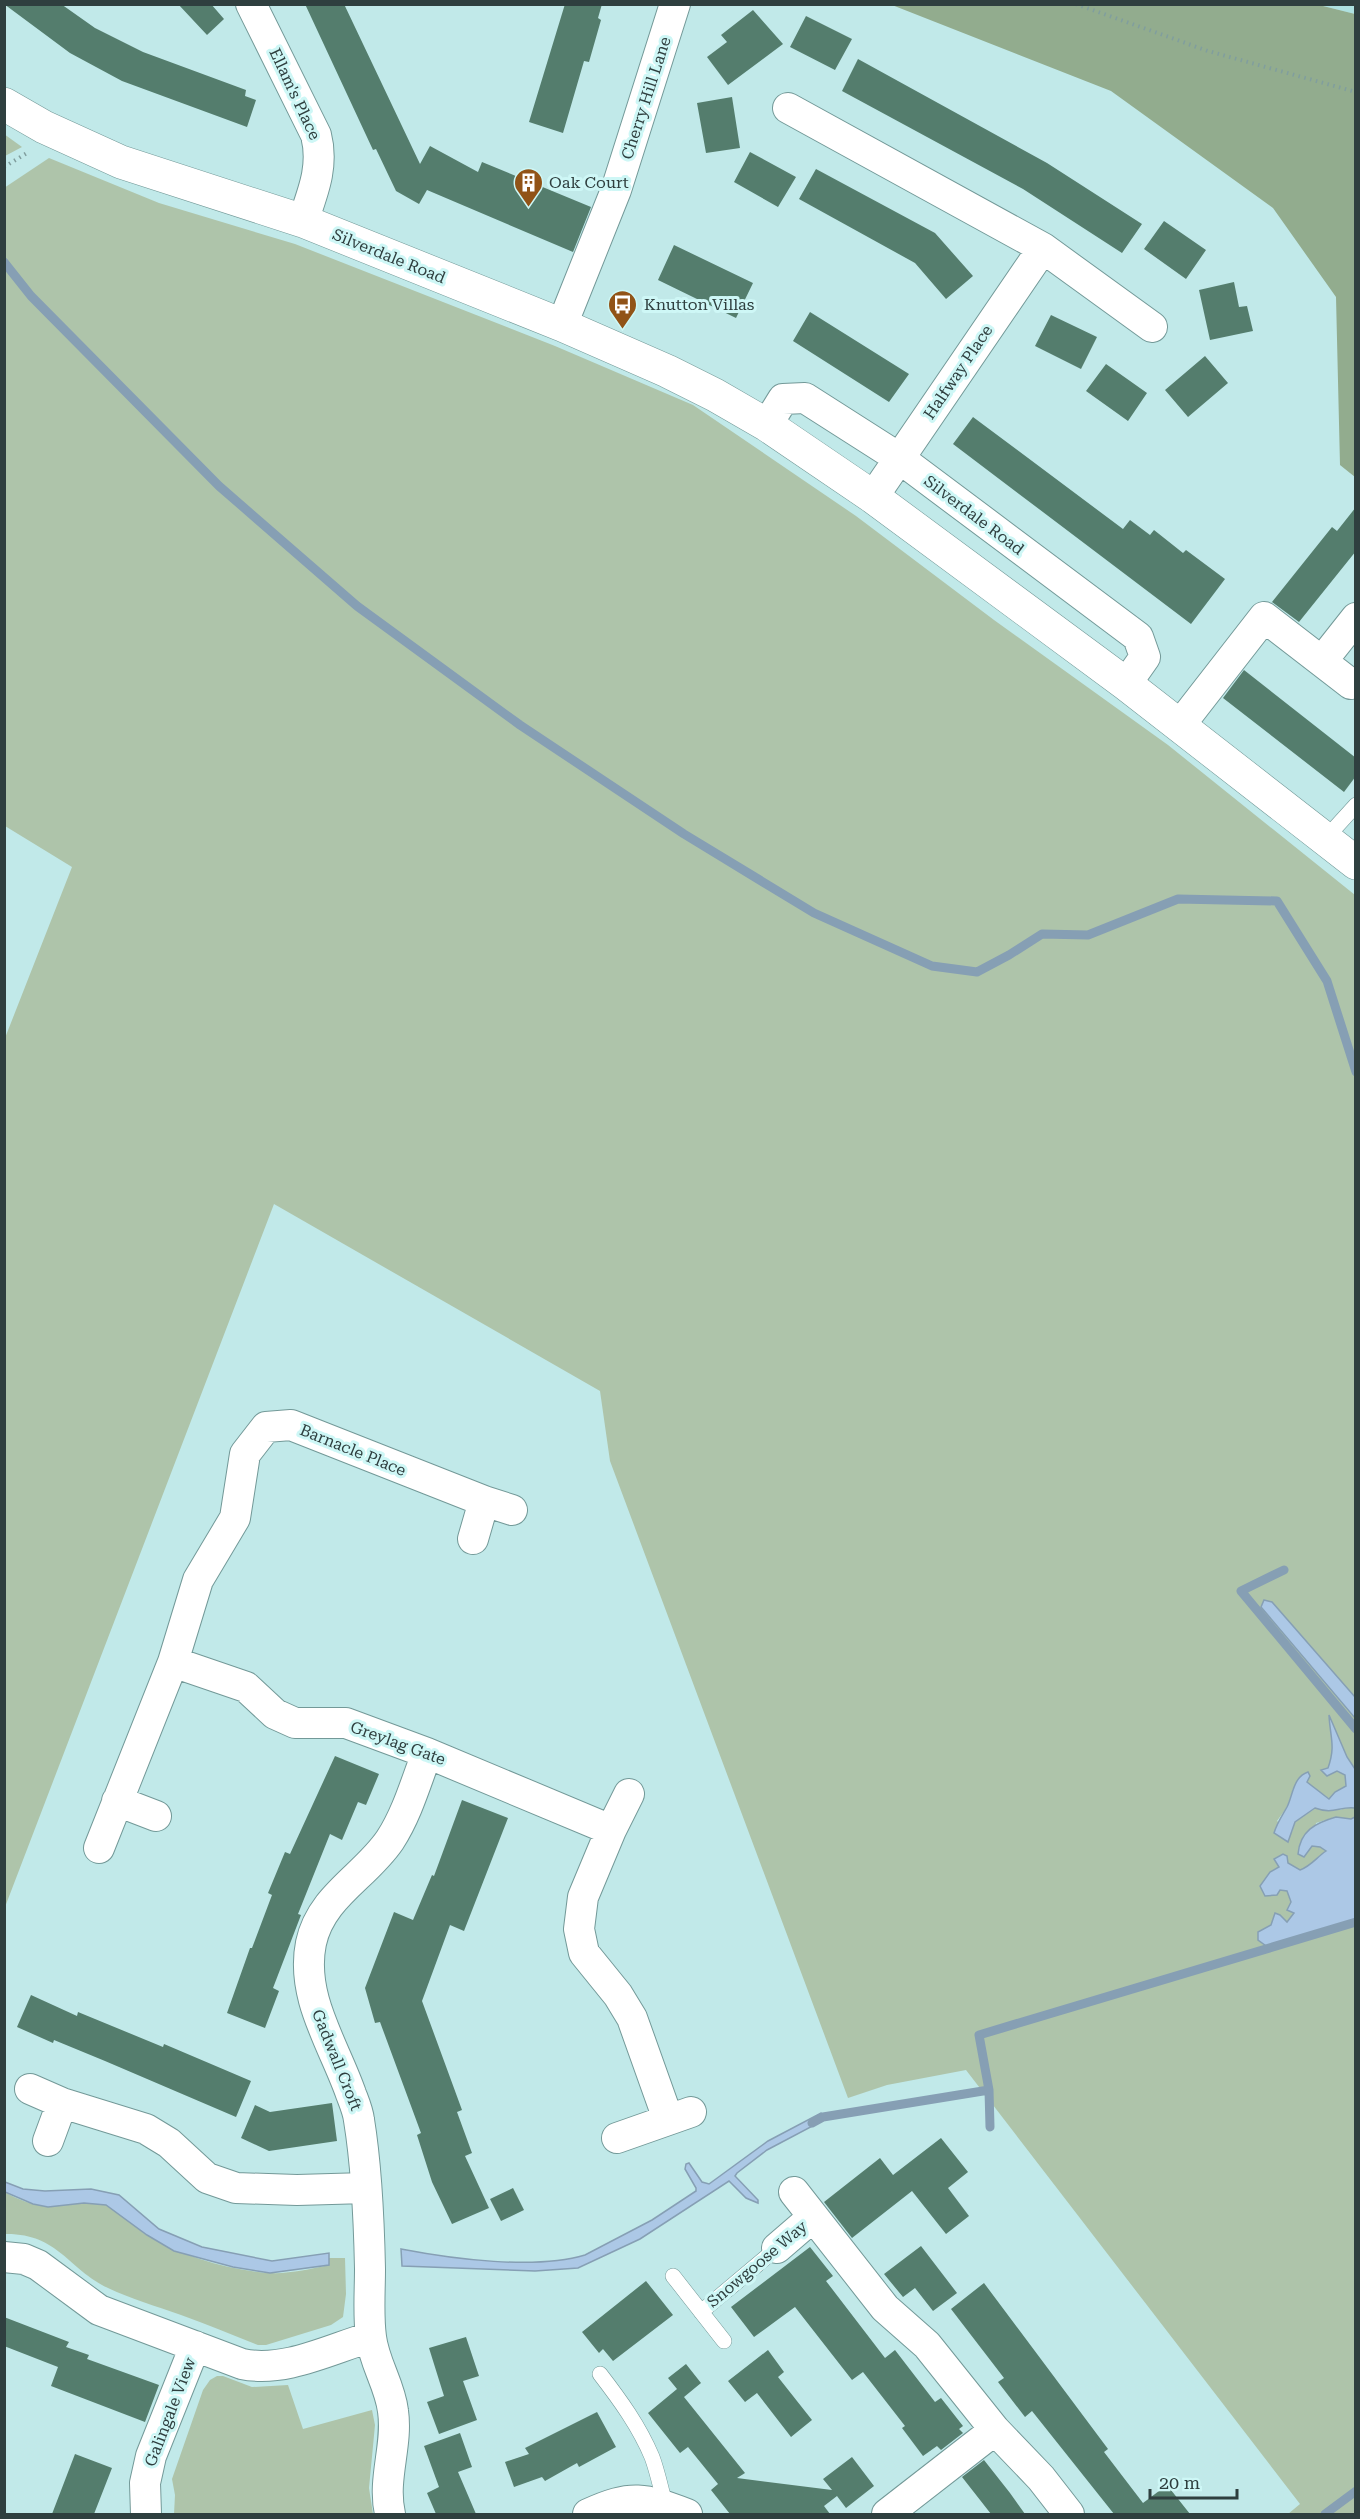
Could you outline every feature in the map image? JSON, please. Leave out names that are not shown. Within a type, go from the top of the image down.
[{"type":"main road","name":"Silverdale Road","points":[[4,104],[44,128],[121,162],[303,221],[667,371],[775,412],[873,496],[1180,725],[1356,863]]},
{"type":"street","name":"Ellam's Place","points":[[251,4],[316,135],[320,151],[320,166],[303,221]]},
{"type":"street","name":"Cherry Hill Lane","points":[[562,326],[616,190],[675,4]]},
{"type":"street","points":[[788,108],[1042,248],[1152,327]]},
{"type":"street","name":"Halfway Place","points":[[873,496],[1042,248]]},
{"type":"street","name":"Silverdale Road","points":[[775,412],[805,398],[899,458],[1138,636],[1145,657],[1126,684]]},
{"type":"street","points":[[1180,725],[1264,617],[1351,684]]},
{"type":"street","points":[[1322,661],[1356,618]]},
{"type":"street","name":"Barnacle Place","points":[[173,1662],[198,1580],[236,1518],[245,1454],[266,1427],[291,1425],[498,1506],[473,1539]]},
{"type":"street","points":[[99,1848],[173,1662]]},
{"type":"street","name":"Greylag Gate","points":[[173,1662],[246,1687],[275,1714],[295,1723],[346,1723],[427,1753],[611,1830]]},
{"type":"street","name":"Gadwall Croft","points":[[371,2337],[369,2225],[359,2118],[341,2066],[315,2008],[309,1975],[311,1942],[325,1909],[344,1886],[371,1864],[390,1840],[402,1818],[427,1753]]},
{"type":"street","points":[[617,2138],[679,2116],[632,2018],[618,1995],[600,1976],[584,1953],[579,1929],[582,1897],[629,1794]]},
{"type":"street","points":[[117,1801],[156,1816]]},
{"type":"street","points":[[30,2089],[62,2103],[146,2129],[169,2143],[207,2178],[236,2188],[297,2190],[366,2188]]},
{"type":"street","points":[[48,2141],[62,2103]]},
{"type":"street","name":"Snowgoose Way","points":[[794,2192],[885,2308],[927,2345],[995,2430],[1041,2478],[1069,2514]]},
{"type":"street","name":"Snowgoose Way","points":[[777,2248],[813,2217]]},
{"type":"street","name":"Galingale View","points":[[4,2257],[24,2259],[38,2265],[99,2310],[242,2364],[272,2366],[289,2363],[371,2337]]},
{"type":"street","points":[[371,2337],[393,2410],[394,2432],[387,2478],[390,2514]]},
{"type":"street","name":"Galingale View","points":[[146,2514],[145,2483],[152,2456],[195,2346]]},
{"type":"street","points":[[887,2514],[995,2430]]},
{"type":"street","points":[[588,2514],[613,2503],[649,2500],[677,2511]]},
{"type":"lane","points":[[1325,839],[1356,805]]},
{"type":"lane","name":"Snowgoose Way","points":[[701,2312],[777,2248]]},
{"type":"lane","name":"Snowgoose Way","points":[[673,2276],[724,2341]]},
{"type":"lane","points":[[600,2374],[626,2407],[677,2511]]},
{"type":"path","points":[[1076,4],[1208,51],[1356,93]]},
{"type":"shaded area","points":[[1319,5],[1355,5],[1355,14]]},
{"type":"shaded area","points":[[1264,1600],[1272,1602],[1355,1697],[1355,1718],[1261,1607]]},
{"type":"shaded area","points":[[1329,1715],[1347,1757],[1355,1769],[1355,1808],[1327,1811],[1315,1808],[1295,1822],[1288,1842],[1274,1833],[1294,1787],[1303,1774],[1308,1772],[1310,1776],[1307,1782],[1329,1799],[1335,1792],[1346,1786],[1345,1775],[1337,1771],[1327,1776],[1321,1770],[1328,1768],[1332,1754]]},
{"type":"shaded area","points":[[1336,1817],[1351,1819],[1355,1817],[1355,1919],[1269,1948],[1258,1940],[1258,1932],[1271,1925],[1275,1913],[1287,1922],[1294,1913],[1287,1910],[1291,1902],[1287,1891],[1280,1890],[1277,1895],[1265,1896],[1260,1886],[1270,1872],[1279,1867],[1274,1859],[1283,1854],[1287,1856],[1288,1863],[1300,1870],[1326,1851],[1312,1846],[1304,1857],[1298,1854],[1302,1839],[1310,1829]]},
{"type":"shaded area","points":[[821,2113],[824,2120],[767,2150],[737,2173],[735,2176],[758,2200],[758,2203],[746,2198],[729,2181],[640,2239],[578,2268],[535,2271],[402,2266],[401,2249],[469,2259],[519,2262],[542,2262],[585,2255],[652,2220],[696,2191],[685,2169],[686,2164],[689,2163],[702,2182],[709,2184],[768,2141]]},
{"type":"shaded area","points":[[5,2182],[23,2189],[45,2191],[91,2189],[119,2195],[159,2229],[202,2247],[272,2261],[329,2253],[329,2265],[270,2273],[233,2267],[174,2251],[147,2235],[106,2205],[84,2203],[48,2207],[33,2204],[5,2192]]},
{"type":"green space","points":[[892,5],[1319,5],[1355,14],[1355,477],[1340,465],[1336,297],[1273,208],[1111,91]]},
{"type":"green space","points":[[4,134],[22,147],[4,156]]},
{"type":"green space","points":[[49,158],[159,203],[295,244],[555,346],[693,405],[856,516],[994,620],[1168,745],[1355,895],[1355,1697],[1272,1602],[1261,1607],[1355,1718],[1355,1769],[1330,1719],[1332,1748],[1328,1768],[1345,1775],[1346,1786],[1330,1799],[1306,1782],[1293,1789],[1287,1807],[1277,1821],[1292,1832],[1295,1822],[1316,1808],[1340,1810],[1348,1807],[1355,1808],[1355,1817],[1351,1819],[1335,1817],[1316,1823],[1312,1846],[1326,1851],[1300,1871],[1288,1863],[1274,1859],[1280,1867],[1275,1870],[1280,1890],[1287,1891],[1294,1913],[1287,1922],[1280,1915],[1267,1929],[1269,1948],[1355,1919],[1355,2514],[1288,2514],[1300,2504],[966,2070],[887,2085],[848,2098],[610,1461],[600,1391],[274,1204],[5,1907],[5,1038],[72,867],[5,826],[4,188]]},
{"type":"green space","points":[[4,2192],[42,2206],[103,2204],[115,2209],[148,2236],[176,2250],[238,2269],[285,2273],[329,2265],[329,2258],[345,2258],[346,2294],[343,2317],[331,2325],[266,2345],[258,2345],[108,2288],[38,2239],[5,2234]]},
{"type":"green space","points":[[217,2376],[252,2387],[288,2385],[303,2429],[372,2410],[375,2425],[369,2488],[373,2514],[174,2514],[175,2495],[172,2479],[203,2390],[210,2380]]},
{"type":"building","points":[[4,4],[61,4],[95,28],[143,52],[246,90],[245,96],[256,100],[247,127],[122,81],[70,53]]},
{"type":"building","points":[[178,4],[211,4],[224,19],[207,35]]},
{"type":"building","points":[[305,4],[344,4],[420,164],[430,146],[478,172],[482,162],[591,207],[573,252],[427,190],[419,204],[396,191],[376,149],[373,150]]},
{"type":"building","points":[[565,4],[602,4],[598,18],[601,20],[589,62],[584,61],[563,133],[529,122]]},
{"type":"building","points":[[753,10],[783,44],[728,85],[707,57],[727,42],[721,35]]},
{"type":"building","points":[[806,16],[852,39],[835,70],[790,47]]},
{"type":"building","points":[[858,59],[1047,163],[1142,224],[1122,253],[1023,189],[842,91]]},
{"type":"building","points":[[732,97],[740,148],[706,153],[697,103]]},
{"type":"building","points":[[750,152],[796,177],[778,207],[734,182]]},
{"type":"building","points":[[816,169],[935,233],[973,276],[946,299],[915,263],[799,199]]},
{"type":"building","points":[[1164,221],[1206,250],[1186,279],[1144,249]]},
{"type":"building","points":[[674,245],[753,283],[736,318],[658,280]]},
{"type":"building","points":[[1234,282],[1239,307],[1247,306],[1253,331],[1210,340],[1199,290]]},
{"type":"building","points":[[810,312],[909,374],[889,402],[793,341]]},
{"type":"building","points":[[1051,315],[1097,337],[1081,369],[1035,346]]},
{"type":"building","points":[[1205,356],[1228,383],[1188,417],[1165,390]]},
{"type":"building","points":[[1106,364],[1147,393],[1128,421],[1086,391]]},
{"type":"building","points":[[973,417],[1123,529],[1130,520],[1150,535],[1154,530],[1183,553],[1186,550],[1225,579],[1191,624],[953,444]]},
{"type":"building","points":[[1356,507],[1356,551],[1299,622],[1272,602],[1332,527],[1337,531]]},
{"type":"building","points":[[1244,670],[1356,758],[1356,776],[1344,792],[1223,698]]},
{"type":"building","points":[[335,1756],[379,1774],[366,1805],[358,1802],[342,1840],[330,1834],[298,1914],[301,1915],[273,1988],[279,1991],[265,2028],[227,2013],[272,1895],[268,1893],[285,1852],[290,1854]]},
{"type":"building","points":[[462,1800],[508,1818],[464,1931],[450,1925],[422,2001],[462,2110],[457,2112],[472,2153],[465,2156],[489,2208],[452,2224],[432,2182],[417,2135],[421,2133],[380,2022],[375,2023],[365,1988],[394,1912],[413,1920],[432,1875],[434,1876]]},
{"type":"building","points":[[31,1995],[77,2016],[78,2012],[163,2047],[164,2044],[251,2081],[236,2117],[54,2040],[53,2043],[17,2027]]},
{"type":"building","points":[[332,2103],[337,2141],[269,2151],[241,2138],[255,2105],[270,2112]]},
{"type":"building","points":[[941,2138],[968,2172],[948,2188],[969,2216],[946,2234],[912,2191],[852,2238],[824,2202],[880,2158],[893,2175]]},
{"type":"building","points":[[513,2188],[524,2210],[501,2221],[490,2199]]},
{"type":"building","points":[[921,2246],[957,2293],[933,2311],[915,2288],[903,2297],[884,2274]]},
{"type":"building","points":[[810,2247],[833,2276],[826,2281],[885,2358],[895,2350],[935,2402],[941,2398],[963,2426],[959,2429],[963,2433],[941,2450],[937,2446],[923,2456],[902,2428],[905,2426],[863,2372],[852,2380],[795,2307],[754,2337],[731,2307]]},
{"type":"building","points":[[646,2281],[673,2315],[613,2361],[603,2349],[599,2353],[582,2332]]},
{"type":"building","points":[[984,2283],[1108,2449],[1104,2452],[1143,2503],[1167,2485],[1190,2514],[1114,2514],[1032,2411],[1025,2417],[998,2382],[1004,2378],[951,2309]]},
{"type":"building","points":[[4,2317],[69,2342],[66,2347],[89,2355],[87,2359],[159,2385],[145,2422],[51,2386],[58,2367],[4,2346]]},
{"type":"building","points":[[466,2337],[479,2376],[463,2381],[477,2420],[439,2434],[427,2402],[444,2396],[429,2348]]},
{"type":"building","points":[[768,2350],[784,2372],[778,2377],[812,2420],[791,2437],[757,2393],[745,2402],[728,2381]]},
{"type":"building","points":[[686,2364],[701,2383],[684,2397],[745,2473],[737,2478],[832,2490],[823,2479],[852,2457],[874,2486],[846,2508],[837,2496],[824,2506],[830,2514],[730,2514],[711,2490],[718,2484],[688,2447],[680,2453],[648,2413],[677,2389],[668,2378]]},
{"type":"building","points":[[597,2412],[616,2447],[579,2467],[577,2463],[545,2481],[542,2477],[514,2487],[505,2462],[529,2454],[525,2448]]},
{"type":"building","points":[[460,2433],[472,2467],[458,2472],[476,2514],[436,2514],[427,2493],[439,2487],[424,2446]]},
{"type":"building","points":[[75,2454],[112,2468],[94,2514],[52,2514]]},
{"type":"building","points":[[984,2460],[1025,2514],[991,2514],[962,2477]]},
{"type":"waterway","points":[[4,262],[31,296],[219,486],[357,606],[520,725],[684,834],[814,913],[932,966],[977,972],[1042,934],[1088,935],[1178,899],[1277,901],[1327,981],[1356,1072]]},
{"type":"waterway","points":[[1284,1570],[1241,1591],[1356,1729]]},
{"type":"waterway","points":[[990,2127],[989,2090],[979,2035],[1356,1922]]},
{"type":"waterway","points":[[812,2123],[823,2117],[989,2090]]},
{"type":"waterway","points":[[1325,2514],[1356,2491]]},
{"type":"place","name":"Oak Court","points":[[528,208]]},
{"type":"place","name":"Knutton Villas","points":[[623,330]]}]
